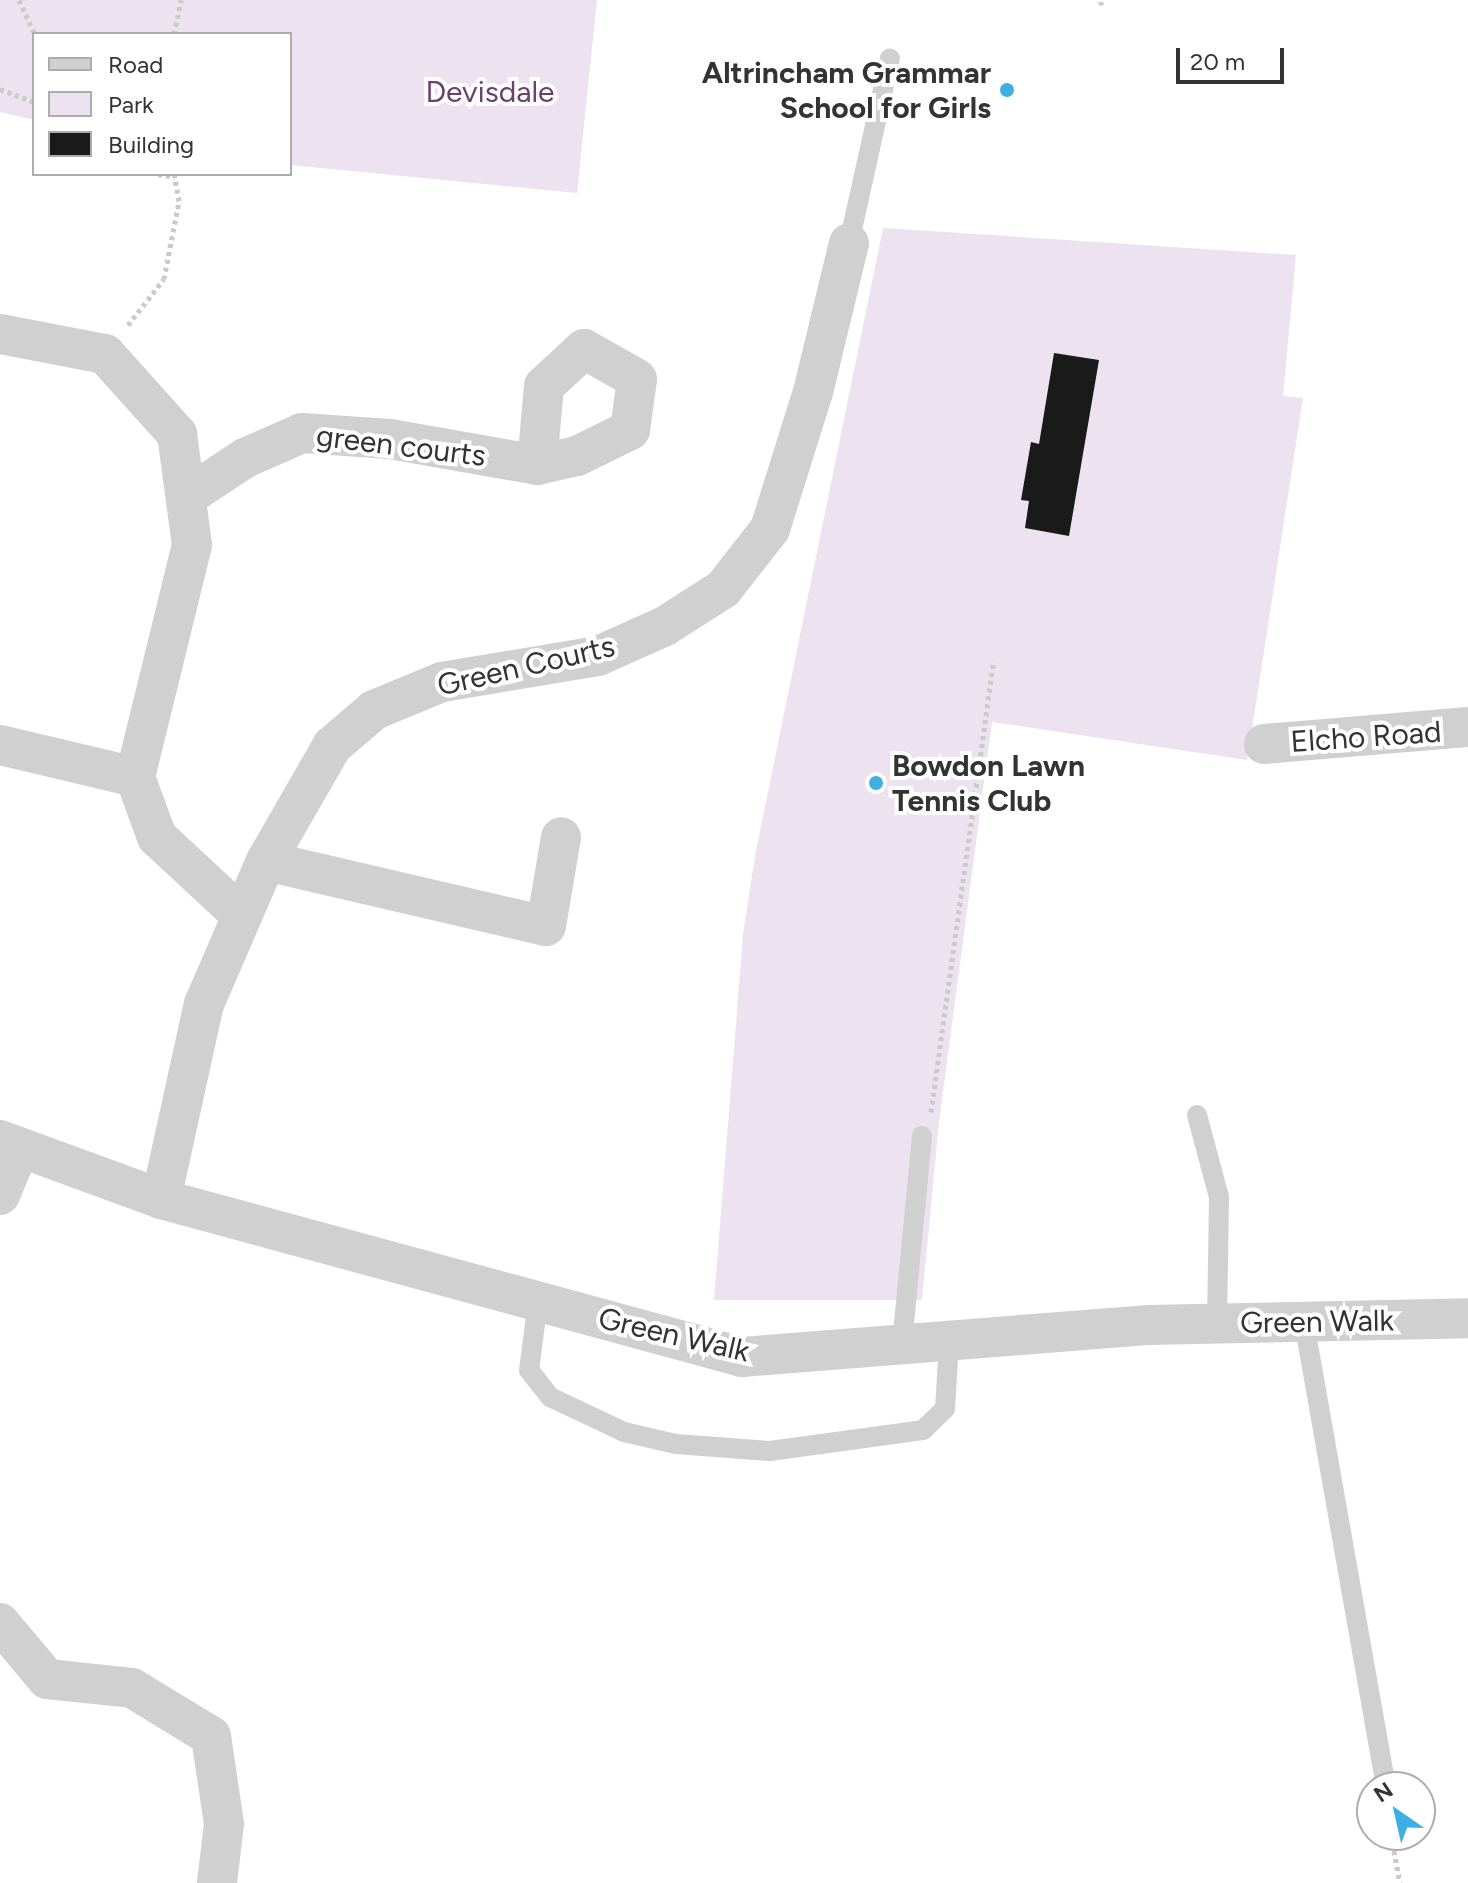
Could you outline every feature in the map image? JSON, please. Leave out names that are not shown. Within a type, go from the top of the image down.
[{"type":"street","name":"Green Courts","points":[[161,1199],[204,1004],[266,861],[332,746],[374,710],[442,682],[598,656],[665,626],[723,589],[770,529],[813,392],[849,243]]},
{"type":"street","points":[[0,334],[105,354],[177,434],[192,545],[135,777],[157,837],[242,916]]},
{"type":"street","name":"green courts","points":[[186,497],[245,458],[302,433],[390,439],[537,465]]},
{"type":"street","name":"Elcho Road","points":[[1264,744],[1468,727]]},
{"type":"street","points":[[0,745],[135,777]]},
{"type":"street","points":[[266,861],[546,926],[561,837]]},
{"type":"street","points":[[0,1195],[9,1144]]},
{"type":"street","name":"Green Walk","points":[[9,1144],[161,1199],[742,1357],[1217,1323],[1468,1318]]},
{"type":"street","points":[[0,1623],[47,1679],[132,1688],[211,1736],[224,1824],[217,1883]]},
{"type":"lane","points":[[849,243],[890,58]]},
{"type":"lane","points":[[1197,1115],[1219,1197],[1217,1323]]},
{"type":"lane","points":[[902,1344],[922,1136]]},
{"type":"lane","points":[[538,1301],[529,1370],[550,1397],[624,1432],[676,1444],[770,1451],[923,1430],[945,1409],[949,1341]]},
{"type":"lane","points":[[1304,1322],[1383,1771]]},
{"type":"path","points":[[19,0],[34,32]]},
{"type":"path","points":[[174,32],[181,0]]},
{"type":"path","points":[[0,89],[32,101]]},
{"type":"path","points":[[105,354],[164,279],[179,201],[174,176]]},
{"type":"path","points":[[922,1136],[934,1104],[994,660]]},
{"type":"path","points":[[1394,1851],[1400,1883]]},
{"type":"green space","name":"Devisdale","points":[[0,0],[597,0],[577,193],[292,165],[292,32],[32,32],[32,120],[0,112]]},
{"type":"green space","name":"Bowdon Lawn Tennis Club","points":[[883,228],[1296,255],[1283,396],[1303,398],[1252,729],[1247,760],[992,722],[939,1122],[922,1300],[714,1300],[743,935],[755,856]]},
{"type":"building","points":[[1054,353],[1099,360],[1069,536],[1025,528],[1029,501],[1021,500],[1031,442],[1039,444]]},
{"type":"place","name":"Altrincham Grammar School for Girls","points":[[1007,90]]},
{"type":"place","name":"Bowdon Lawn Tennis Club","points":[[876,783]]}]
